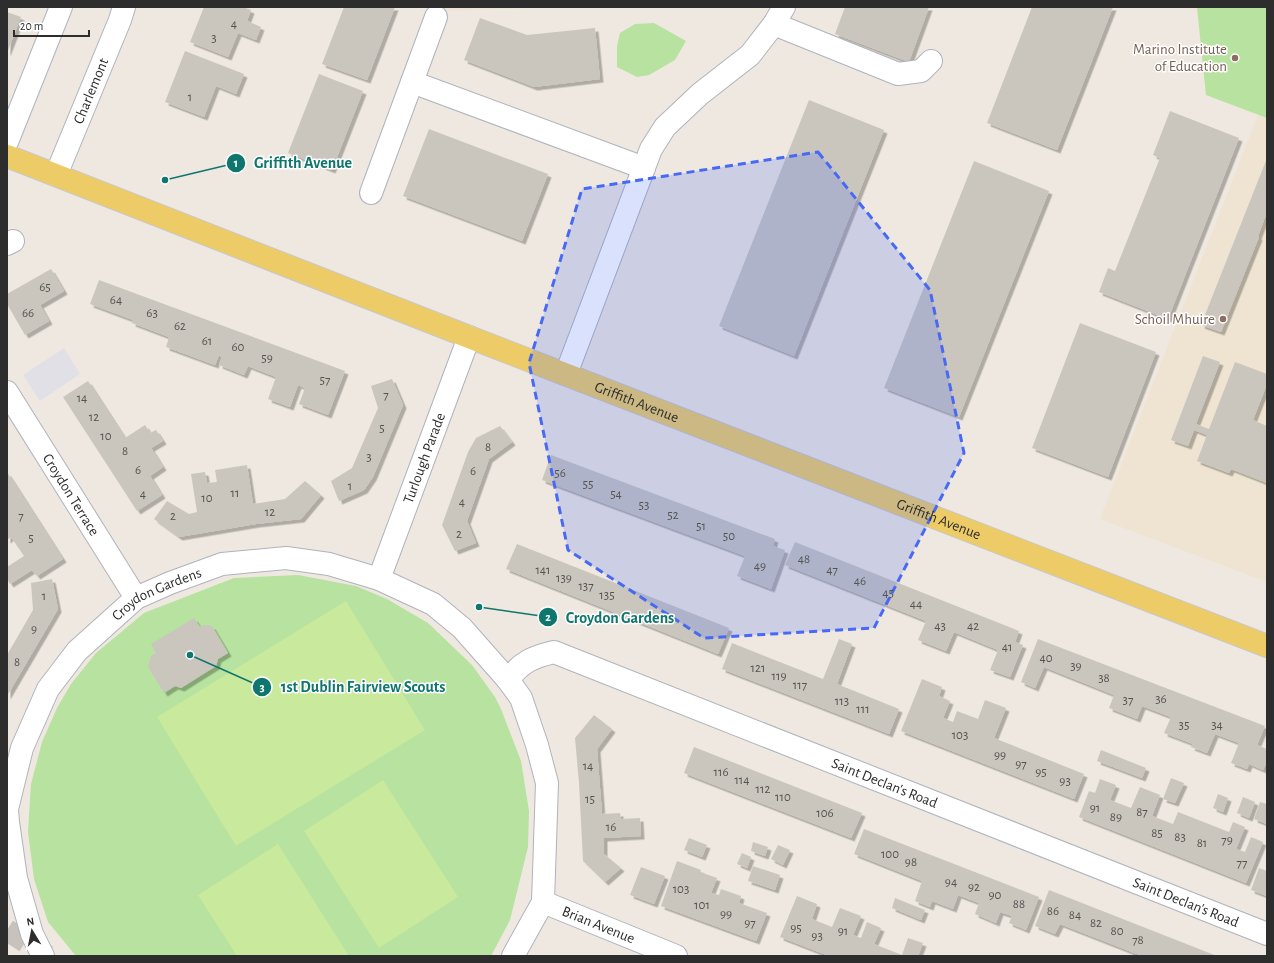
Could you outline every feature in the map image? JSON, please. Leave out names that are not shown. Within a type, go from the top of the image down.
[{"type":"main road","name":"Griffith Avenue","points":[[7,156],[469,337],[1267,646]]},
{"type":"street","points":[[7,142],[61,7]]},
{"type":"street","name":"Charlemont","points":[[56,175],[124,7]]},
{"type":"street","points":[[566,374],[651,149],[665,127],[700,94],[750,55],[779,15],[898,74],[921,71],[931,61]]},
{"type":"street","points":[[372,193],[436,17]]},
{"type":"street","points":[[412,82],[644,168]]},
{"type":"street","name":"Turlough Parade","points":[[379,579],[469,337]]},
{"type":"street","name":"Croydon Terrace","points":[[7,392],[136,598]]},
{"type":"street","name":"Croydon Gardens","points":[[43,956],[32,934],[16,878],[7,809],[22,748],[48,688],[76,651],[136,598],[170,583],[222,564],[286,558],[329,564],[379,579],[433,604],[462,628],[508,680],[520,698],[537,745],[547,783],[543,902],[513,956]]},
{"type":"street","name":"Saint Declan's Road","points":[[508,680],[516,669],[537,656],[554,652],[1267,934]]},
{"type":"street","name":"Brian Avenue","points":[[543,902],[676,956]]},
{"type":"highlighted area","points":[[818,152],[930,290],[964,453],[874,628],[704,638],[568,550],[529,363],[582,189]]},
{"type":"shaded area","points":[[427,7],[564,7],[437,11]]},
{"type":"shaded area","name":"Schoil Mhuire","points":[[1197,7],[1267,7],[1267,582],[1100,519],[1258,115],[1206,95]]},
{"type":"shaded area","points":[[64,348],[80,374],[40,401],[23,375]]},
{"type":"green space","name":"Marino Institute of Education","points":[[1197,7],[1267,7],[1267,118],[1206,95]]},
{"type":"green space","points":[[654,23],[686,41],[675,60],[649,75],[637,77],[617,67],[617,46],[620,33],[635,24]]},
{"type":"green space","points":[[298,575],[356,586],[387,599],[428,623],[472,665],[495,697],[521,761],[529,811],[528,847],[510,920],[491,956],[76,956],[48,922],[34,879],[28,832],[31,784],[42,742],[57,708],[71,684],[96,653],[144,613],[234,578]]},
{"type":"green space","points":[[346,601],[425,730],[236,846],[157,717]]},
{"type":"green space","points":[[383,780],[458,897],[379,948],[304,831]]},
{"type":"green space","points":[[278,844],[349,956],[237,956],[198,895]]},
{"type":"building","points":[[204,7],[243,7],[251,10],[247,21],[261,27],[256,40],[238,33],[228,57],[190,42]]},
{"type":"building","points":[[344,7],[395,7],[367,80],[322,64]]},
{"type":"building","points":[[845,7],[929,7],[909,62],[835,34]]},
{"type":"building","points":[[1032,7],[1113,7],[1057,150],[987,123]]},
{"type":"building","points":[[7,12],[21,17],[7,53]]},
{"type":"building","points":[[480,18],[527,35],[595,28],[600,79],[534,87],[464,60]]},
{"type":"building","points":[[185,51],[244,74],[236,94],[216,86],[204,117],[165,102]]},
{"type":"building","points":[[319,74],[363,91],[332,170],[288,153]]},
{"type":"building","points":[[809,100],[884,130],[794,356],[719,326]]},
{"type":"building","points":[[1170,111],[1239,138],[1168,319],[1099,292],[1108,268],[1115,271],[1160,158],[1153,155]]},
{"type":"building","points":[[429,129],[548,174],[522,241],[403,196]]},
{"type":"building","points":[[1267,158],[1267,212],[1258,236],[1259,237],[1221,332],[1201,325]]},
{"type":"building","points":[[974,161],[1049,191],[959,417],[884,388]]},
{"type":"building","points":[[51,269],[64,291],[40,305],[49,321],[25,335],[7,304],[7,294]]},
{"type":"building","points":[[99,280],[345,371],[328,415],[299,404],[305,388],[298,385],[290,407],[268,399],[276,377],[248,366],[244,375],[219,365],[222,357],[219,355],[215,365],[166,347],[169,337],[132,323],[133,320],[90,304]]},
{"type":"building","points":[[1080,323],[1156,352],[1108,477],[1032,448]]},
{"type":"building","points":[[1203,356],[1220,362],[1196,424],[1209,429],[1235,362],[1267,374],[1267,384],[1253,420],[1267,426],[1267,483],[1231,469],[1229,473],[1197,461],[1207,435],[1194,430],[1188,446],[1171,440]]},
{"type":"building","points":[[392,379],[403,405],[373,477],[364,490],[339,501],[331,481],[352,468],[378,408],[371,386]]},
{"type":"building","points":[[88,381],[125,438],[145,425],[150,433],[156,430],[163,441],[151,448],[163,467],[150,476],[162,495],[137,511],[63,397]]},
{"type":"building","points":[[500,426],[512,442],[489,459],[467,521],[476,543],[455,551],[442,525],[468,452],[476,438]]},
{"type":"building","points":[[551,455],[775,539],[773,546],[785,550],[771,589],[737,576],[745,556],[542,480]]},
{"type":"building","points":[[247,465],[253,504],[285,499],[305,481],[321,495],[301,519],[256,524],[179,537],[154,519],[167,501],[189,514],[197,512],[191,474],[205,472],[207,483],[217,482],[215,470]]},
{"type":"building","points":[[7,472],[63,559],[37,576],[32,570],[10,584],[7,579],[7,567],[24,556],[11,537],[7,540]]},
{"type":"building","points":[[795,542],[1019,631],[1015,642],[1023,645],[1010,677],[990,670],[998,650],[954,632],[946,651],[918,640],[926,621],[785,565]]},
{"type":"building","points":[[517,544],[729,628],[718,654],[506,569]]},
{"type":"building","points":[[52,579],[58,609],[7,696],[7,655],[33,610],[31,583]]},
{"type":"building","points":[[194,618],[200,627],[204,625],[212,626],[228,653],[218,659],[216,666],[181,688],[175,686],[164,693],[148,667],[151,656],[156,653],[151,644]]},
{"type":"building","points":[[839,639],[852,644],[837,684],[899,709],[889,734],[722,669],[732,643],[823,679]]},
{"type":"building","points":[[1038,639],[1265,726],[1257,745],[1267,749],[1267,761],[1263,770],[1249,764],[1247,769],[1231,763],[1239,743],[1215,734],[1207,753],[1191,747],[1193,744],[1164,733],[1171,717],[1142,706],[1137,719],[1109,708],[1114,695],[1044,667],[1035,688],[1021,682]]},
{"type":"building","points":[[922,679],[942,687],[939,696],[950,701],[943,718],[953,722],[957,711],[978,719],[985,700],[1006,708],[994,738],[1084,774],[1074,799],[901,731]]},
{"type":"building","points":[[594,715],[612,729],[597,749],[602,814],[620,813],[621,819],[640,818],[641,836],[604,838],[604,854],[621,868],[605,882],[583,861],[575,738]]},
{"type":"building","points":[[694,747],[862,813],[851,838],[684,773]]},
{"type":"building","points":[[1101,750],[1146,768],[1142,778],[1097,761]]},
{"type":"building","points":[[1171,778],[1184,783],[1175,803],[1163,799]]},
{"type":"building","points":[[1100,779],[1116,785],[1110,800],[1131,808],[1140,787],[1160,795],[1152,816],[1173,824],[1178,812],[1229,832],[1233,822],[1245,827],[1236,849],[1245,852],[1251,837],[1263,842],[1246,883],[1079,817],[1089,791],[1095,793]]},
{"type":"building","points":[[1218,794],[1228,798],[1223,812],[1213,808]]},
{"type":"building","points":[[1243,797],[1255,802],[1249,818],[1237,813]]},
{"type":"building","points":[[1260,802],[1267,804],[1267,824],[1254,819]]},
{"type":"building","points":[[864,829],[1039,897],[1026,930],[1009,923],[1012,916],[1000,912],[996,923],[975,914],[979,903],[958,895],[953,909],[932,901],[930,907],[915,901],[922,881],[854,854]]},
{"type":"building","points":[[689,838],[707,845],[702,857],[684,850]]},
{"type":"building","points":[[753,842],[768,847],[765,856],[751,851]]},
{"type":"building","points":[[778,845],[790,850],[783,865],[771,859]]},
{"type":"building","points":[[742,853],[751,857],[747,868],[737,864]]},
{"type":"building","points":[[677,861],[717,878],[711,893],[719,895],[721,889],[741,896],[739,903],[767,913],[756,941],[661,906]]},
{"type":"building","points":[[753,866],[780,875],[775,890],[748,881]]},
{"type":"building","points":[[641,867],[665,876],[654,904],[630,895]]},
{"type":"building","points":[[1259,868],[1267,871],[1267,896],[1251,890]]},
{"type":"building","points":[[1049,890],[1217,956],[1142,956],[1060,924],[1055,934],[1035,926]]},
{"type":"building","points":[[797,896],[817,904],[812,919],[832,927],[840,908],[861,916],[853,935],[861,938],[867,922],[881,928],[874,944],[902,955],[908,938],[923,943],[918,956],[829,956],[780,937]]},
{"type":"building","points":[[895,898],[925,910],[921,920],[892,908]]},
{"type":"tunnel","points":[[7,930],[47,956]]},
{"type":"place","name":"Marino Institute of Education","points":[[1235,58]]},
{"type":"place","name":"Griffith Avenue","points":[[165,180]]},
{"type":"place","name":"Schoil Mhuire","points":[[1223,319]]},
{"type":"place","name":"Croydon Gardens","points":[[479,607]]},
{"type":"place","name":"1st Dublin Fairview Scouts","points":[[190,655]]}]
